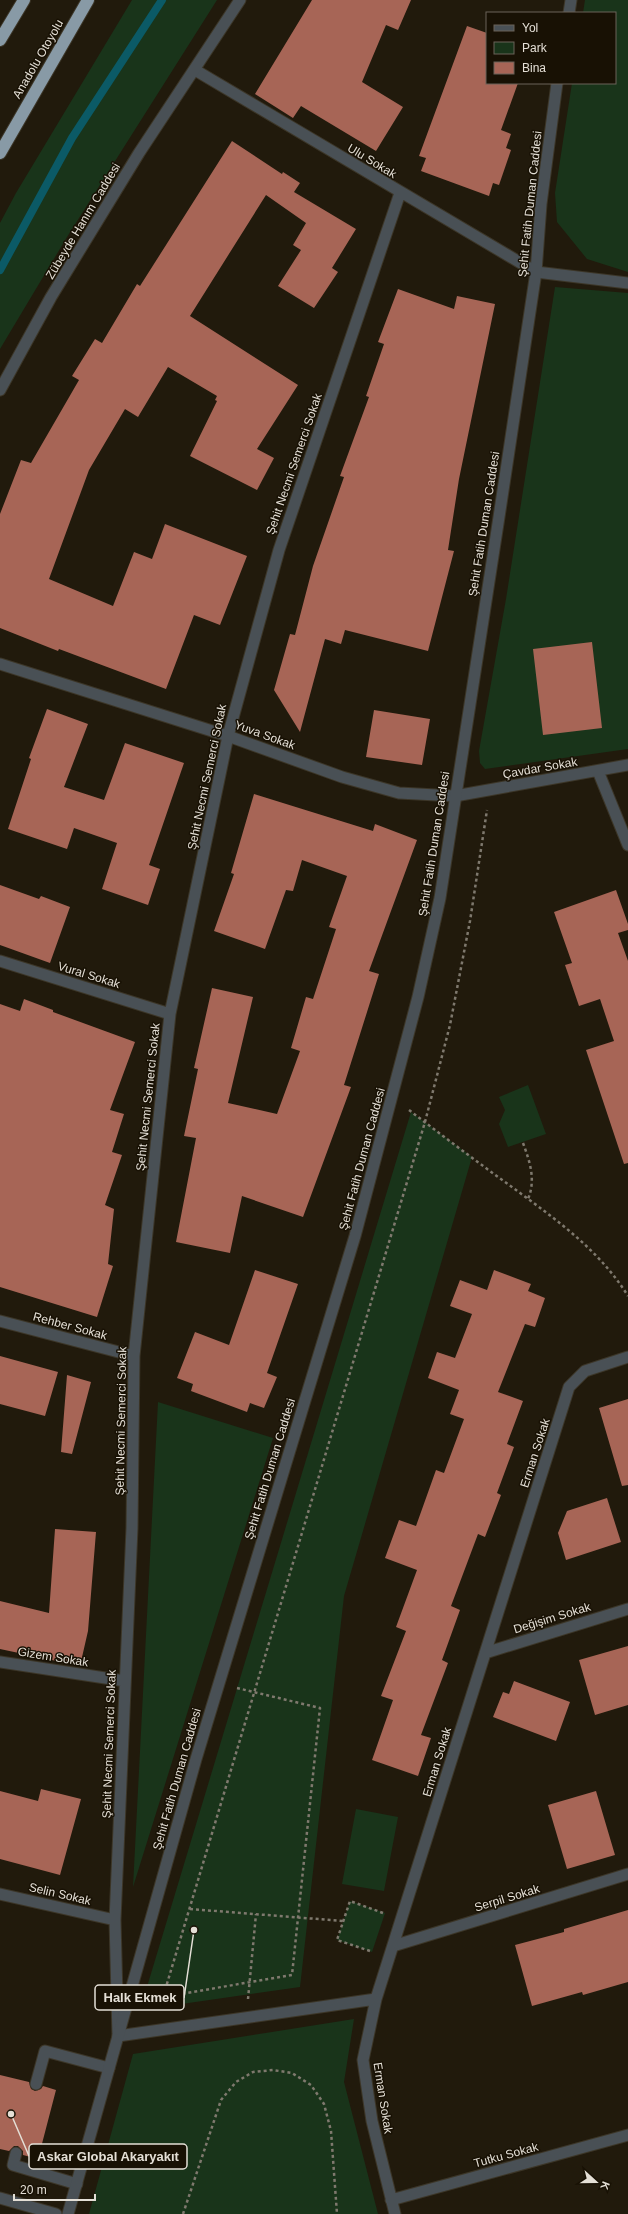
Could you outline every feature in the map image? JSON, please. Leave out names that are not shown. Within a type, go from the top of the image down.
[{"type":"highway","points":[[0,40],[24,0]]},
{"type":"highway","name":"Anadolu Otoyolu","points":[[0,153],[88,0]]},
{"type":"street","name":"Zübeyde Hanım Caddesi","points":[[0,390],[51,297],[139,153],[240,0]]},
{"type":"street","points":[[569,12],[571,0]]},
{"type":"street","name":"Ulu Sokak","points":[[195,70],[400,193],[536,272]]},
{"type":"street","name":"Şehit Fatih Duman Caddesi","points":[[68,2214],[219,1684],[355,1236],[392,1098],[440,898],[536,272],[541,204],[557,84]]},
{"type":"street","name":"Şehit Necmi Semerci Sokak","points":[[118,2036],[115,1920],[132,1528],[134,1356],[170,1014],[228,736],[279,550],[400,193]]},
{"type":"street","points":[[536,272],[628,283]]},
{"type":"street","name":"Yuva Sokak","points":[[0,664],[228,736],[342,777],[399,793],[455,796]]},
{"type":"street","name":"Çavdar Sokak","points":[[455,796],[598,771],[628,764]]},
{"type":"street","points":[[598,771],[628,845]]},
{"type":"street","name":"Vural Sokak","points":[[0,961],[170,1014]]},
{"type":"street","name":"Rehber Sokak","points":[[0,1322],[134,1356]]},
{"type":"street","name":"Erman Sokak","points":[[395,2214],[372,2121],[363,2060],[376,1999],[569,1387],[585,1371],[628,1357]]},
{"type":"street","name":"Değişim Sokak","points":[[485,1653],[628,1609]]},
{"type":"street","name":"Gizem Sokak","points":[[0,1662],[125,1681]]},
{"type":"street","name":"Serpil Sokak","points":[[393,1946],[628,1874]]},
{"type":"street","name":"Selin Sokak","points":[[0,1894],[115,1920]]},
{"type":"street","points":[[118,2036],[376,1999]]},
{"type":"street","points":[[36,2084],[45,2051],[109,2068]]},
{"type":"street","name":"Tutku Sokak","points":[[391,2200],[628,2135]]},
{"type":"street","points":[[16,2153],[13,2165],[77,2184]]},
{"type":"street","points":[[0,2198],[56,2214]]},
{"type":"path","points":[[219,1684],[255,1692],[320,1708],[292,1975],[163,1997],[255,1692],[425,1122],[450,1025],[470,921],[490,790]]},
{"type":"path","points":[[392,1098],[528,1199],[593,1250],[618,1280],[628,1296]]},
{"type":"path","points":[[523,1143],[530,1164],[532,1189],[528,1199]]},
{"type":"path","points":[[390,1958],[337,1940],[350,1901],[402,1919]]},
{"type":"path","points":[[190,1909],[343,1921]]},
{"type":"path","points":[[246,2018],[256,1914]]},
{"type":"path","points":[[183,2214],[222,2100],[236,2082],[253,2072],[273,2070],[292,2073],[311,2085],[324,2104],[331,2132],[337,2214]]},
{"type":"green space","points":[[132,0],[217,0],[67,237],[0,349],[0,223],[16,193]]},
{"type":"green space","points":[[585,0],[628,0],[628,272],[587,259],[557,222],[555,193],[572,84],[616,84],[616,12],[583,12]]},
{"type":"green space","points":[[555,287],[628,293],[628,749],[485,769],[480,763],[479,751],[506,599]]},
{"type":"green space","points":[[528,1085],[546,1134],[508,1147],[499,1124],[505,1110],[499,1097]]},
{"type":"green space","points":[[411,1112],[472,1157],[344,1596],[300,1987],[140,2010]]},
{"type":"green space","points":[[158,1402],[273,1438],[133,1887]]},
{"type":"green space","points":[[356,1809],[398,1817],[384,1891],[342,1884]]},
{"type":"green space","points":[[350,1901],[385,1913],[372,1952],[337,1940]]},
{"type":"green space","points":[[354,2019],[344,2082],[378,2214],[89,2214],[133,2054]]},
{"type":"building","points":[[312,0],[411,0],[398,30],[386,25],[362,82],[403,107],[376,151],[301,106],[293,118],[255,94]]},
{"type":"building","points":[[467,26],[486,33],[486,84],[518,84],[501,130],[511,134],[506,148],[511,150],[499,185],[493,183],[489,196],[421,171],[426,158],[419,156]]},
{"type":"building","points":[[232,141],[282,174],[283,172],[300,183],[294,192],[356,229],[332,268],[338,272],[314,308],[278,286],[301,250],[293,245],[306,223],[266,195],[190,316],[298,385],[257,449],[274,458],[257,490],[190,456],[217,401],[215,400],[217,396],[168,367],[138,417],[125,409],[89,470],[49,579],[113,606],[134,552],[152,559],[165,524],[247,556],[220,625],[194,615],[166,689],[59,649],[58,651],[0,628],[0,514],[21,460],[31,463],[79,380],[72,376],[95,339],[102,343],[137,284],[140,286]]},
{"type":"building","points":[[398,289],[454,309],[457,296],[495,304],[459,479],[448,550],[454,551],[428,651],[345,630],[341,644],[325,639],[300,732],[274,690],[290,634],[295,635],[313,566],[344,477],[340,476],[369,397],[366,396],[384,344],[378,342]]},
{"type":"building","points":[[592,642],[602,728],[543,735],[533,649]]},
{"type":"building","points":[[47,709],[88,724],[64,787],[104,800],[125,743],[184,763],[149,865],[160,869],[148,905],[102,889],[117,843],[74,828],[67,849],[8,829],[31,759],[29,758]]},
{"type":"building","points":[[374,710],[430,719],[422,765],[366,757]]},
{"type":"building","points":[[254,794],[373,831],[375,824],[417,840],[369,971],[379,974],[344,1085],[351,1087],[303,1217],[242,1196],[230,1253],[176,1242],[196,1138],[184,1136],[198,1069],[194,1068],[212,988],[253,997],[228,1103],[277,1114],[300,1051],[291,1048],[306,997],[313,999],[336,929],[329,927],[347,876],[302,860],[293,891],[286,890],[265,949],[214,931],[234,874],[231,873]]},
{"type":"building","points":[[0,885],[39,899],[41,896],[70,907],[50,963],[0,945]]},
{"type":"building","points":[[616,890],[628,924],[628,930],[618,933],[628,961],[628,1163],[624,1164],[586,1050],[614,1041],[600,999],[579,1006],[565,965],[572,963],[554,912]]},
{"type":"building","points":[[24,999],[53,1010],[53,1012],[135,1042],[110,1110],[124,1114],[112,1152],[122,1155],[105,1205],[114,1209],[108,1264],[113,1266],[97,1317],[0,1287],[0,1004],[20,1011]]},
{"type":"building","points":[[255,1270],[298,1284],[267,1373],[277,1377],[264,1408],[250,1403],[247,1412],[191,1391],[193,1384],[177,1378],[195,1332],[229,1345]]},
{"type":"building","points":[[494,1270],[531,1284],[528,1291],[545,1298],[535,1327],[525,1324],[498,1392],[523,1401],[507,1444],[514,1447],[497,1493],[501,1495],[485,1537],[478,1534],[451,1606],[460,1610],[442,1660],[448,1663],[421,1735],[431,1738],[418,1776],[372,1760],[393,1700],[381,1696],[406,1631],[396,1627],[417,1570],[385,1558],[399,1520],[416,1526],[436,1470],[444,1473],[464,1419],[450,1414],[459,1390],[428,1378],[437,1352],[455,1358],[472,1314],[450,1306],[460,1280],[487,1290]]},
{"type":"building","points":[[0,1356],[58,1372],[45,1416],[0,1404]]},
{"type":"building","points":[[67,1375],[91,1382],[72,1454],[61,1452]]},
{"type":"building","points":[[628,1399],[628,1485],[622,1486],[599,1408]]},
{"type":"building","points":[[607,1498],[621,1542],[566,1560],[558,1533],[567,1511]]},
{"type":"building","points":[[55,1529],[96,1532],[88,1631],[80,1666],[0,1649],[0,1601],[49,1613]]},
{"type":"building","points":[[628,1646],[628,1705],[595,1715],[579,1660]]},
{"type":"building","points":[[514,1681],[570,1702],[556,1741],[493,1717],[503,1692],[509,1694]]},
{"type":"building","points":[[41,1789],[81,1799],[60,1875],[0,1859],[0,1791],[38,1801]]},
{"type":"building","points":[[596,1791],[615,1855],[567,1869],[548,1805]]},
{"type":"building","points":[[628,1910],[628,1982],[583,1995],[582,1992],[532,2006],[515,1945],[564,1932],[564,1929]]},
{"type":"building","points":[[0,2075],[29,2082],[31,2089],[35,2091],[41,2089],[43,2086],[56,2090],[38,2159],[23,2155],[23,2151],[18,2146],[14,2146],[9,2151],[0,2149]]},
{"type":"waterway","points":[[0,270],[72,138],[162,0]]},
{"type":"place","name":"Halk Ekmek","points":[[194,1930]]},
{"type":"place","name":"Askar Global Akaryakıt","points":[[11,2114]]}]
